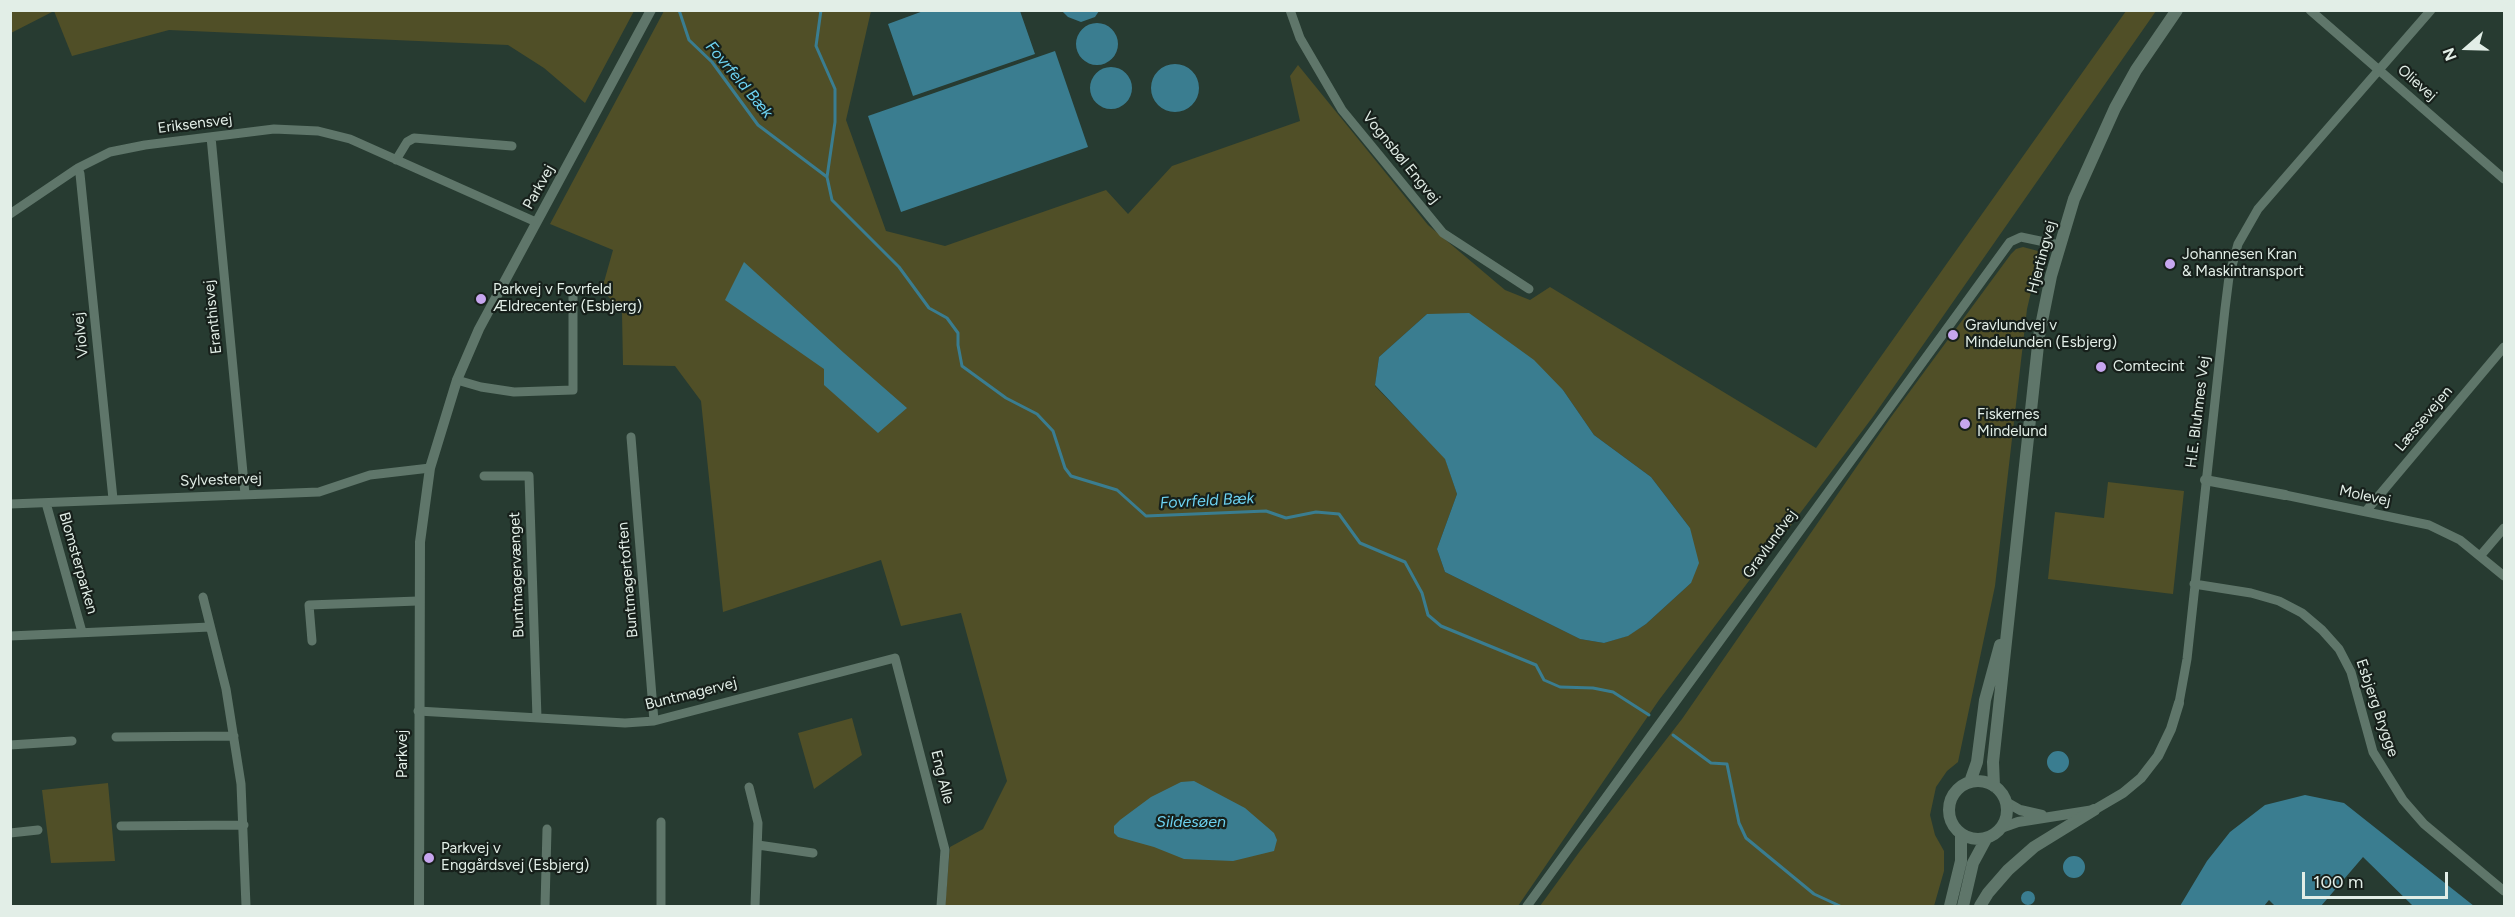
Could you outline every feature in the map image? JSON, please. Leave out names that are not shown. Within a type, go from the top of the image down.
[{"type":"main road","name":"Hjertingvej","points":[[1994,786],[1993,762],[2039,336],[2059,245],[2074,199],[2115,108],[2136,70],[2177,10]]},
{"type":"main road","name":"Hjertingvej","points":[[1970,782],[1977,762],[1985,700],[2009,609]]},
{"type":"main road","points":[[1963,906],[1973,863],[1986,839],[2001,828],[2006,820],[2006,802],[2001,793],[1994,786],[1978,781],[1970,782],[1954,792],[1948,810],[1949,819],[1961,835],[1986,839]]},
{"type":"main road","points":[[1980,906],[2008,870],[2034,848],[2094,810]]},
{"type":"main road","points":[[1950,906],[1960,861],[1961,835]]},
{"type":"street","name":"Parkvej","points":[[418,906],[418,601],[420,542],[430,468],[457,380],[478,329],[651,10]]},
{"type":"street","name":"Vognsbøl Engvej","points":[[1290,10],[1300,38],[1342,110],[1443,233],[1529,289]]},
{"type":"street","name":"Olievej","points":[[2310,10],[2505,179]]},
{"type":"street","name":"H.E. Bluhmes Vej","points":[[2001,828],[2018,822],[2094,810],[2123,793],[2158,756],[2171,729],[2179,703],[2187,659],[2224,309],[2229,277],[2238,244],[2258,209],[2431,10]]},
{"type":"street","name":"Eriksensvej","points":[[10,214],[78,168],[110,152],[274,129],[318,131],[350,139],[536,222]]},
{"type":"street","name":"Eranthisvej","points":[[211,137],[246,494]]},
{"type":"street","points":[[396,160],[407,142],[414,138],[512,146]]},
{"type":"street","name":"Violvej","points":[[78,168],[113,499]]},
{"type":"street","name":"Gravlundvej","points":[[1527,906],[2010,243],[2021,237],[2059,245]]},
{"type":"street","points":[[457,380],[481,387],[514,392],[573,390],[573,294]]},
{"type":"street","name":"Læssevejen","points":[[2366,511],[2505,347]]},
{"type":"street","name":"Buntmagertoften","points":[[631,436],[654,721]]},
{"type":"street","name":"Sylvestervej","points":[[10,504],[319,492],[370,475],[430,468]]},
{"type":"street","name":"Buntmagervænget","points":[[484,476],[529,476],[537,718]]},
{"type":"street","name":"Molevej","points":[[2205,480],[2429,525],[2445,531],[2481,555],[2505,576]]},
{"type":"street","name":"Blomsterparken","points":[[46,503],[82,632]]},
{"type":"street","points":[[2481,555],[2505,528]]},
{"type":"street","name":"Esbjerg Brygge","points":[[2194,584],[2251,593],[2279,601],[2302,613],[2322,630],[2339,650],[2351,672],[2373,752],[2397,792],[2424,824],[2505,891]]},
{"type":"street","points":[[202,597],[226,689],[241,784],[246,906]]},
{"type":"street","points":[[312,641],[309,605],[418,601]]},
{"type":"street","name":"Blomsterparken","points":[[10,636],[210,627]]},
{"type":"street","name":"Buntmagervej","points":[[418,711],[625,723],[654,721],[895,658]]},
{"type":"street","name":"Eng Alle","points":[[895,658],[945,850],[941,906]]},
{"type":"street","points":[[116,738],[234,736]]},
{"type":"street","points":[[10,746],[72,741]]},
{"type":"street","points":[[749,788],[758,823],[755,906]]},
{"type":"street","name":"H.E. Bluhmes Vej","points":[[2006,802],[2020,810],[2052,817]]},
{"type":"street","points":[[661,822],[662,906]]},
{"type":"street","points":[[121,826],[244,825]]},
{"type":"street","points":[[545,906],[547,829]]},
{"type":"street","points":[[10,833],[38,830]]},
{"type":"street","points":[[758,845],[813,853]]},
{"type":"shaded area","points":[[11,10],[634,11],[585,103],[544,68],[508,45],[169,30],[72,56],[54,11],[11,33]]},
{"type":"shaded area","points":[[664,11],[871,11],[846,120],[886,231],[945,246],[1106,190],[1128,214],[1172,166],[1300,121],[1290,76],[1298,65],[1428,225],[1505,290],[1530,300],[1550,287],[1816,448],[2126,11],[2156,11],[1872,418],[1659,700],[1518,906],[945,906],[950,847],[983,829],[1007,781],[961,613],[901,626],[881,560],[723,612],[701,401],[675,366],[623,365],[622,313],[602,289],[613,250],[550,224]],"holes":[[[1427,314],[1563,390],[1594,435],[1651,477],[1690,528],[1691,583],[1646,624],[1627,636],[1604,643],[1580,639],[1445,572],[1437,549],[1457,494],[1445,458],[1375,386],[1379,357]]]},
{"type":"shaded area","points":[[2023,247],[2038,251],[2040,254],[2027,309],[1995,586],[1958,762],[1947,771],[1936,787],[1930,815],[1935,835],[1944,851],[1944,871],[1934,906],[1540,906],[1682,719],[1891,417],[2011,254]]},
{"type":"shaded area","points":[[2108,482],[2184,491],[2173,594],[2048,579],[2055,512],[2104,518]]},
{"type":"shaded area","points":[[852,718],[862,755],[814,789],[798,733]]},
{"type":"shaded area","points":[[108,783],[115,861],[51,863],[42,790]]},
{"type":"water","points":[[926,10],[1020,11],[1035,54],[913,96],[888,24]]},
{"type":"water","points":[[1062,11],[1099,11],[1095,17],[1081,22],[1068,17]]},
{"type":"water","points":[[1097,23],[1112,29],[1118,44],[1112,59],[1097,65],[1082,59],[1076,44],[1082,29]]},
{"type":"water","points":[[1055,51],[1088,147],[901,212],[868,116]]},
{"type":"water","points":[[1170,64],[1180,64],[1192,71],[1199,83],[1199,93],[1192,105],[1180,112],[1170,112],[1155,101],[1151,93],[1151,83],[1162,68]]},
{"type":"water","points":[[1111,67],[1126,73],[1132,88],[1126,103],[1111,109],[1096,103],[1090,88],[1096,73]]},
{"type":"water","points":[[744,262],[907,408],[878,433],[824,385],[824,369],[725,300]]},
{"type":"water","points":[[1469,313],[1534,360],[1563,390],[1594,435],[1651,477],[1690,528],[1699,563],[1691,583],[1646,624],[1628,636],[1604,643],[1580,639],[1445,572],[1437,549],[1457,494],[1445,459],[1375,385],[1379,357],[1427,314]]},
{"type":"water","points":[[2058,751],[2066,754],[2069,762],[2066,770],[2058,773],[2050,770],[2047,762],[2050,754]]},
{"type":"water","name":"Sildesøen","points":[[1194,781],[1245,808],[1274,833],[1277,840],[1274,851],[1233,861],[1184,859],[1154,847],[1118,837],[1114,833],[1114,826],[1120,820],[1151,797],[1181,782]]},
{"type":"water","points":[[2305,795],[2344,803],[2474,906],[2413,906],[2363,857],[2321,906],[2275,906],[2269,900],[2264,906],[2180,906],[2207,861],[2230,832],[2265,805]]},
{"type":"water","points":[[2074,856],[2084,863],[2085,867],[2078,877],[2074,878],[2064,871],[2063,867],[2070,857]]},
{"type":"water","points":[[2025,891],[2031,891],[2035,898],[2031,905],[2025,905],[2021,901],[2021,895]]},
{"type":"waterway","name":"Fovrfeld Bæk","points":[[679,10],[689,40],[712,62],[758,125],[827,177],[832,200],[899,267],[929,308],[947,318],[958,333],[962,366],[1006,398],[1037,414],[1053,431],[1065,468],[1071,476],[1117,490],[1146,516],[1266,511],[1286,518],[1316,512],[1339,514],[1360,543],[1405,562],[1422,593],[1428,615],[1441,626],[1536,665],[1544,680],[1560,687],[1593,688],[1613,692],[1649,715]]},
{"type":"waterway","points":[[821,10],[816,46],[835,89],[835,122],[827,177]]},
{"type":"waterway","name":"Fovrfeld Bæk","points":[[1673,735],[1711,763],[1727,764],[1739,823],[1746,838],[1814,894],[1840,906]]},
{"type":"place","name":"Johannesen Kran & Maskintransport","points":[[2170,264]]},
{"type":"place","name":"Parkvej v Fovrfeld Ældrecenter (Esbjerg)","points":[[481,299]]},
{"type":"place","name":"Gravlundvej v Mindelunden (Esbjerg)","points":[[1953,335]]},
{"type":"place","name":"Comtecint","points":[[2101,367]]},
{"type":"place","name":"Fiskernes Mindelund","points":[[1965,424]]},
{"type":"place","name":"Parkvej v Enggårdsvej (Esbjerg)","points":[[429,858]]}]
